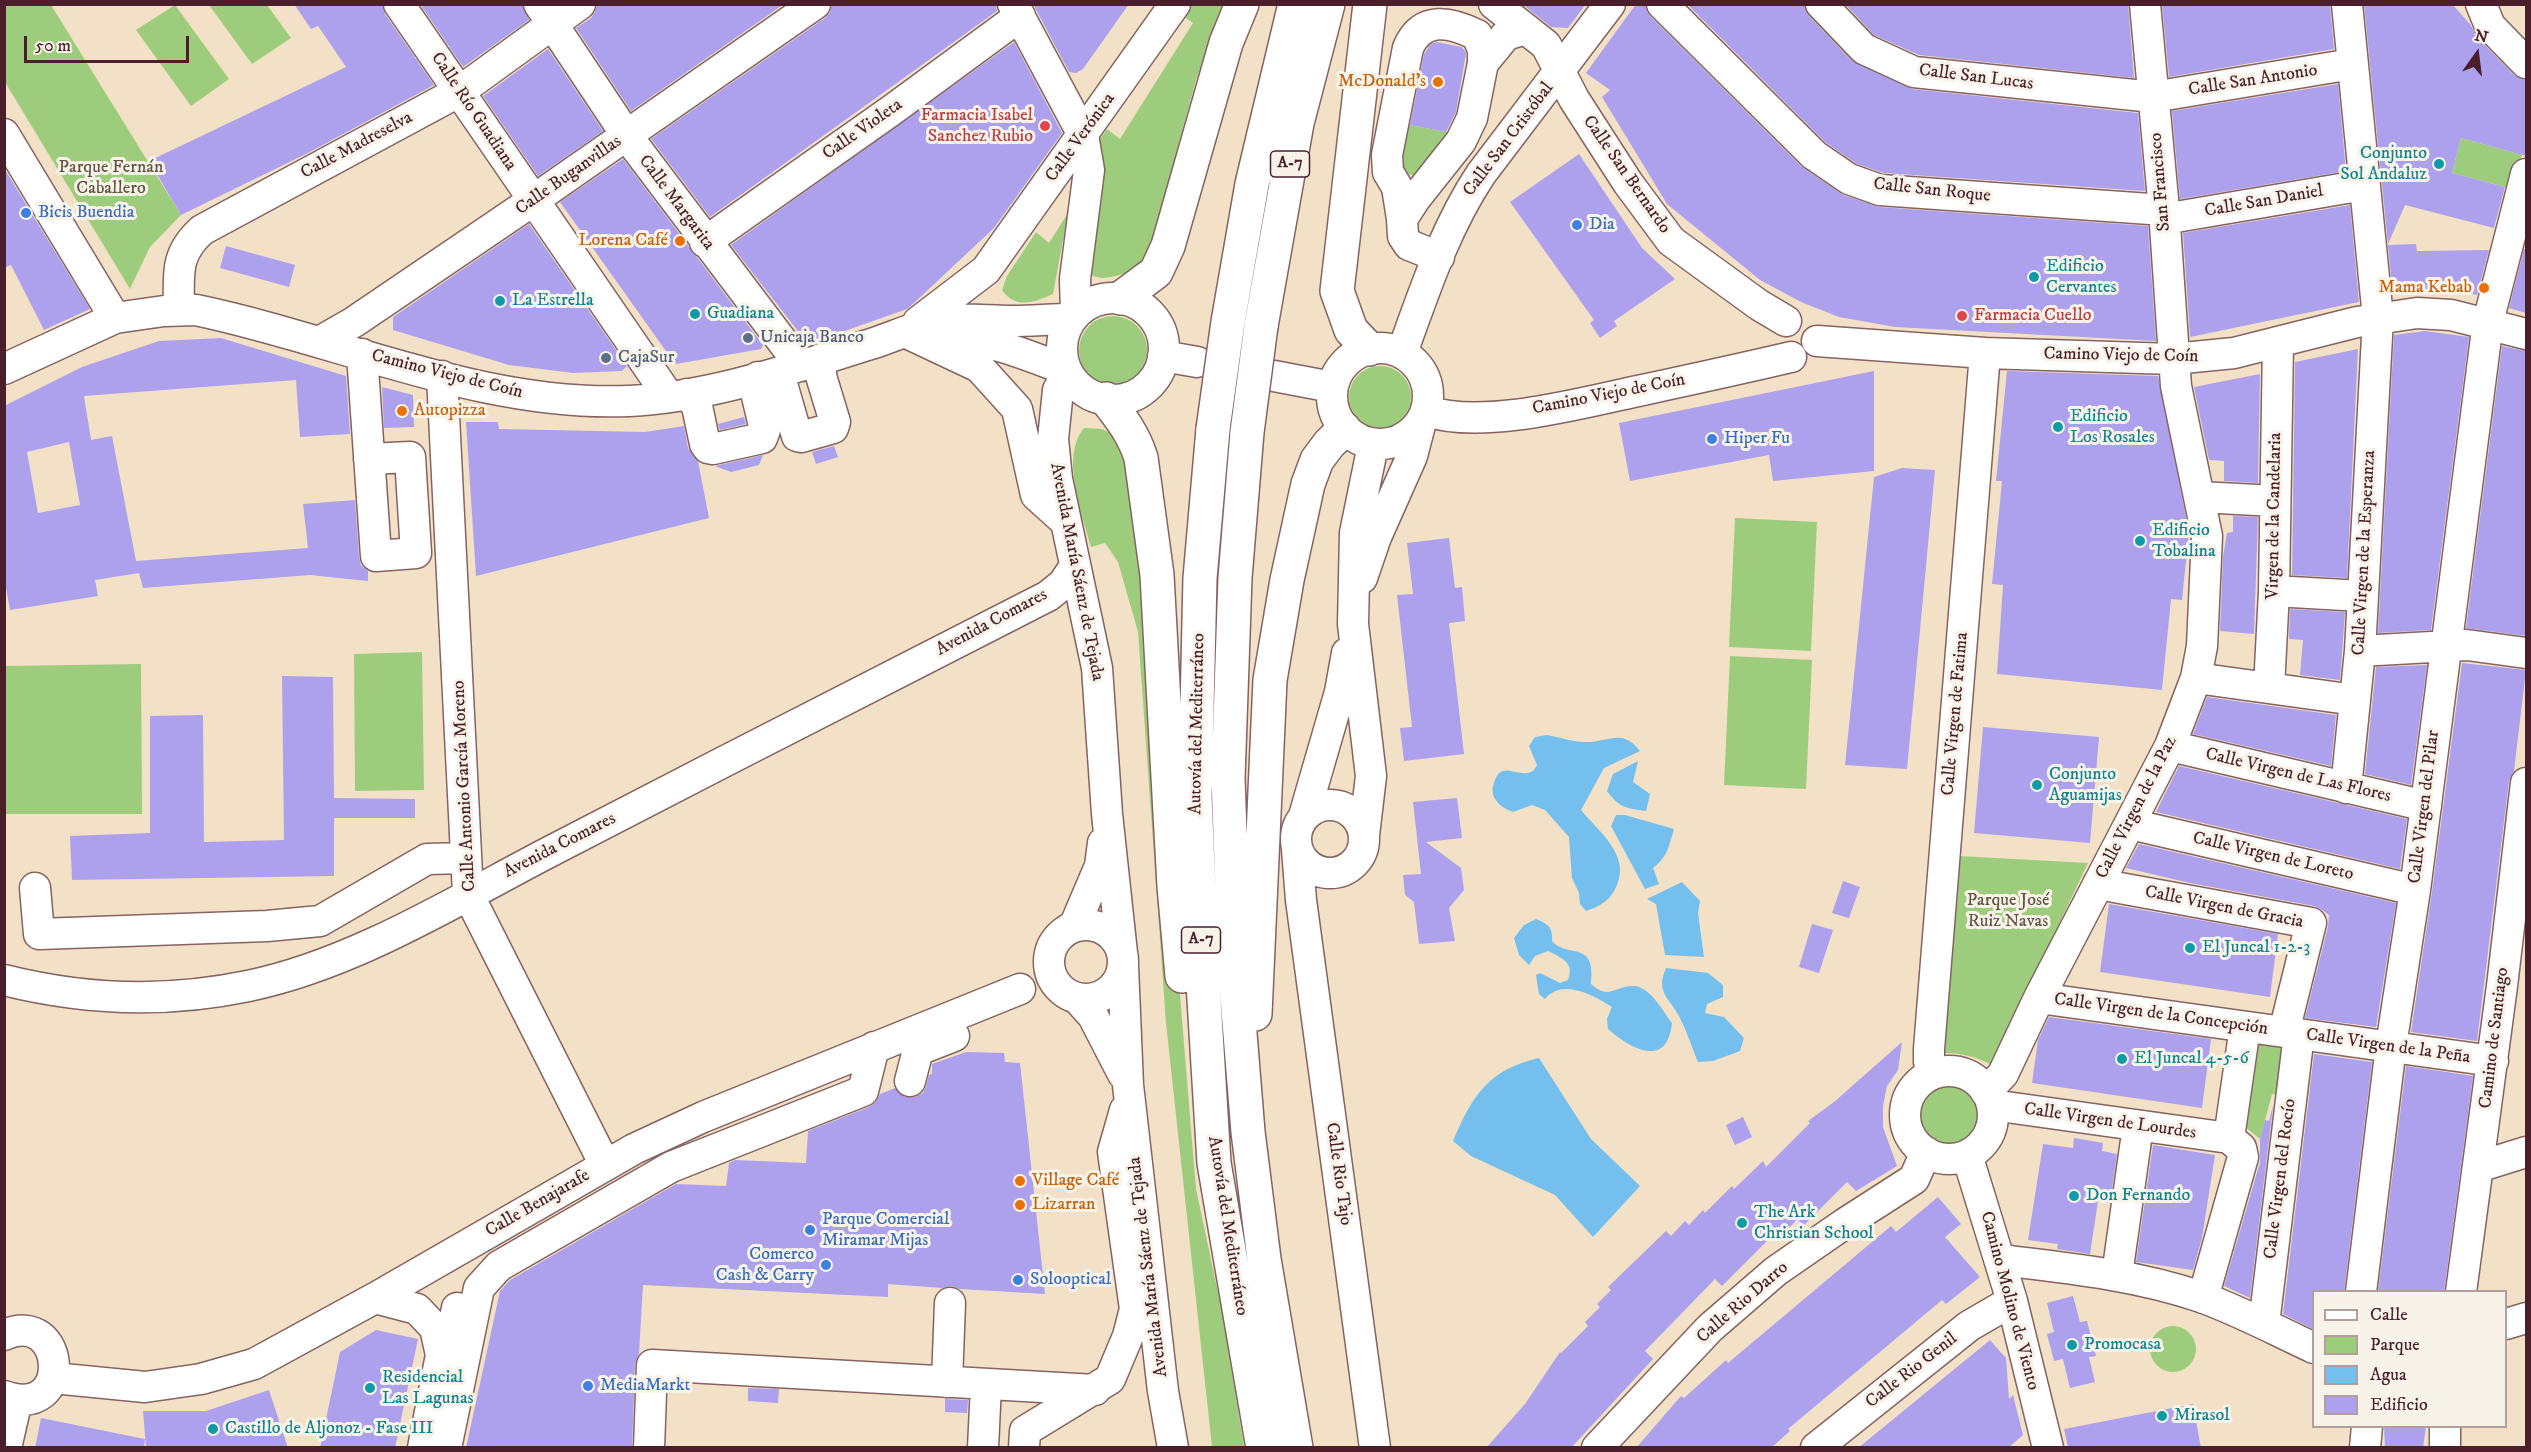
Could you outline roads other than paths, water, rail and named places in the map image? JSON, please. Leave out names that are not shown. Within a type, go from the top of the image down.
[{"type":"highway","points":[[1121,298],[1156,272],[1168,246],[1226,43],[1242,4]]},
{"type":"highway","name":"Autovía del Mediterráneo","points":[[1263,1448],[1214,1163],[1195,796],[1200,578],[1213,429],[1228,322],[1252,184],[1295,4]]},
{"type":"highway","name":"Autovía del Mediterráneo","points":[[1296,1448],[1264,1259],[1248,1132],[1235,972],[1228,778],[1235,578],[1247,432],[1261,326],[1297,123],[1328,4]]},
{"type":"highway","points":[[1369,349],[1351,330],[1337,291],[1370,4]]},
{"type":"highway","points":[[1103,399],[1126,424],[1136,441],[1141,458],[1156,575],[1174,886],[1190,1064],[1214,1163]]},
{"type":"highway","points":[[1248,1132],[1270,680],[1287,580],[1308,484],[1317,460],[1344,429]]},
{"type":"street","name":"Calle Río Guadiana","points":[[399,4],[534,200],[678,396],[697,406],[705,444],[708,448],[713,449],[762,438],[765,430],[756,392],[788,369]]},
{"type":"street","name":"Calle Madreselva","points":[[179,310],[180,261],[188,243],[202,230],[460,91],[545,14],[580,4]]},
{"type":"street","name":"Calle Buganvillas","points":[[320,342],[354,322],[534,200],[815,4]]},
{"type":"street","name":"Calle San Bernardo","points":[[1494,4],[1546,45],[1560,73],[1629,183],[1671,241],[1751,300],[1786,321]]},
{"type":"street","name":"Calle San Cristóbal","points":[[1402,353],[1439,257],[1465,198],[1610,4]]},
{"type":"street","name":"Calle San Roque","points":[[1662,4],[1814,155],[1849,179],[1880,190],[2164,215]]},
{"type":"street","name":"Calle San Lucas","points":[[1821,4],[1864,49],[1914,72],[2153,97]]},
{"type":"street","name":"San Francisco","points":[[2145,4],[2174,359]]},
{"type":"street","name":"Calle Virgen de la Esperanza","points":[[2346,788],[2360,651],[2378,318],[2347,4]]},
{"type":"street","name":"Calle Verónica","points":[[905,335],[986,270],[1175,5]]},
{"type":"street","points":[[2481,5],[2490,26],[2526,63]]},
{"type":"street","points":[[1017,10],[1083,135],[1089,170],[1075,279],[1074,316]]},
{"type":"street","name":"Calle Violeta","points":[[705,242],[892,110],[1017,10]]},
{"type":"street","name":"Calle Margarita","points":[[545,14],[627,136],[705,242],[788,369]]},
{"type":"street","points":[[1402,219],[1461,141],[1472,118],[1483,63],[1483,50],[1477,35],[1463,28],[1438,23],[1424,28],[1413,36],[1408,48],[1387,154],[1388,172],[1397,187],[1403,236],[1409,245],[1439,257]]},
{"type":"street","points":[[1483,63],[1506,35],[1526,29]]},
{"type":"street","name":"Calle San Antonio","points":[[2153,97],[2352,64]]},
{"type":"street","points":[[4,134],[115,318]]},
{"type":"street","name":"Calle Virgen del Pilar","points":[[2361,1290],[2391,1046],[2415,890],[2488,322],[2526,174]]},
{"type":"street","name":"Calle San Daniel","points":[[2164,215],[2364,185]]},
{"type":"street","points":[[986,270],[983,298],[996,320]]},
{"type":"street","points":[[1121,298],[1136,303],[1149,312],[1158,325],[1163,340],[1163,356],[1159,371],[1144,389],[1122,399],[1103,399],[1082,388],[1067,371],[1062,349],[1066,328],[1074,316],[1097,301],[1121,298]]},
{"type":"street","name":"Camino Viejo de Coín","points":[[4,369],[115,318],[196,310],[495,390],[552,399],[629,401],[678,396],[788,369],[905,335],[933,323],[960,318],[1011,321],[1074,316]]},
{"type":"street","name":"Camino Viejo de Coín","points":[[1817,341],[1985,353],[2174,359],[2234,353],[2378,318],[2416,313],[2451,315],[2488,322],[2526,333]]},
{"type":"street","points":[[1798,317],[1810,322],[1817,334],[1817,341],[1815,348],[1804,357],[1791,357],[1780,349],[1778,331],[1786,321],[1798,317]]},
{"type":"street","points":[[905,335],[979,367],[1017,409],[1036,495],[1066,522]]},
{"type":"street","name":"Camino Viejo de Coín","points":[[905,335],[964,337],[1019,352],[1067,371]]},
{"type":"street","name":"Virgen de la Candelaria","points":[[2269,688],[2274,591],[2278,343]]},
{"type":"street","points":[[1333,873],[1322,872],[1311,867],[1302,859],[1295,837],[1304,816],[1340,692],[1353,615],[1376,537],[1410,462],[1423,418],[1429,394],[1425,377],[1415,363],[1402,353],[1386,348],[1369,349],[1356,354],[1336,374],[1332,387],[1332,402],[1336,417],[1344,429],[1357,440],[1373,445],[1399,441],[1423,418]]},
{"type":"street","name":"Calle Virgen de Fatima","points":[[1933,1074],[1929,1062],[1929,1049],[1985,353]]},
{"type":"street","points":[[362,354],[376,556],[416,554],[410,457]]},
{"type":"street","points":[[1163,356],[1197,362]]},
{"type":"street","name":"Camino Viejo de Coín","points":[[1423,418],[1469,418],[1550,410],[1791,357]]},
{"type":"street","name":"Calle Virgen de la Paz","points":[[1989,1098],[2170,746],[2196,678],[2202,646],[2206,597],[2207,536],[2176,386],[2174,359]]},
{"type":"street","name":"Avenida María Sáenz de Tejada","points":[[1067,371],[1058,390],[1053,439],[1057,479],[1097,668],[1107,814],[1122,959],[1128,1090],[1163,1391],[1173,1448]]},
{"type":"street","name":"Calle Antonio García Moreno","points":[[442,376],[468,894],[605,1165]]},
{"type":"street","points":[[1274,376],[1332,387]]},
{"type":"street","name":"Avenida María Sáenz de Tejada","points":[[1053,439],[1073,417],[1103,399]]},
{"type":"street","points":[[1301,900],[1333,873],[1352,865],[1359,856],[1364,835],[1371,776],[1353,615],[1355,533],[1373,445]]},
{"type":"street","points":[[369,459],[446,455]]},
{"type":"street","points":[[2200,497],[2275,501]]},
{"type":"street","points":[[414,516],[450,514]]},
{"type":"street","name":"Avenida Comares","points":[[4,980],[70,994],[181,996],[248,986],[311,969],[468,894],[1048,596],[1064,584],[1075,566]]},
{"type":"street","points":[[2274,591],[2362,596]]},
{"type":"street","points":[[2360,651],[2467,645],[2526,653]]},
{"type":"street","points":[[2196,678],[2355,700]]},
{"type":"street","name":"Calle Virgen de Las Flores","points":[[2170,746],[2426,806]]},
{"type":"street","name":"Camino de Santiago","points":[[2461,1290],[2493,1061],[2514,987],[2526,783]]},
{"type":"street","points":[[1304,816],[1313,808],[1336,805],[1355,816],[1364,835]]},
{"type":"street","name":"Avenida María Sáenz de Tejada","points":[[1074,927],[1100,866],[1107,814]]},
{"type":"street","name":"Calle Virgen de Loreto","points":[[2130,824],[2415,890]]},
{"type":"street","name":"Calle Rio Tajo","points":[[1297,849],[1301,900],[1375,1448]]},
{"type":"street","points":[[35,888],[39,934],[267,926],[320,921],[427,859],[466,858]]},
{"type":"street","name":"Calle Virgen de Gracia","points":[[2098,884],[2311,923],[2291,1033]]},
{"type":"street","points":[[1074,927],[1096,927],[1108,933],[1116,942],[1122,959],[1119,978],[1107,992],[1089,999],[1071,995],[1056,984],[1050,972],[1051,950],[1056,940],[1064,932],[1074,927]]},
{"type":"street","name":"Calle Benajarafe","points":[[53,1378],[145,1386],[201,1379],[254,1364],[375,1298],[605,1165],[703,1117],[1014,992],[1039,974],[1049,961]]},
{"type":"street","name":"Calle Benajarafe","points":[[1014,992],[1045,989],[1071,995]]},
{"type":"street","points":[[910,1081],[918,1050],[1002,1018],[1014,992]]},
{"type":"street","name":"Avenida María Sáenz de Tejada","points":[[1071,995],[1093,1016],[1128,1090]]},
{"type":"street","name":"Calle Virgen de la Concepción","points":[[2039,998],[2291,1033]]},
{"type":"street","points":[[2188,1298],[2243,1157],[2241,1148],[2229,1138],[2245,1027]]},
{"type":"street","name":"Calle Virgen de la Peña","points":[[2291,1033],[2493,1061]]},
{"type":"street","name":"Calle Virgen del Rocío","points":[[2264,1324],[2291,1033]]},
{"type":"street","points":[[446,1448],[479,1288],[499,1266],[671,1167],[863,1090],[874,1047]]},
{"type":"street","points":[[1948,1071],[1963,1073],[1976,1081],[1989,1098],[1992,1120],[1989,1134],[1980,1146],[1967,1155],[1953,1159],[1939,1158],[1926,1152],[1915,1143],[1908,1131],[1905,1118],[1906,1104],[1912,1091],[1921,1081],[1933,1074],[1948,1071]]},
{"type":"street","points":[[1024,1448],[1025,1431],[1110,1379],[1128,1336],[1135,1309],[1113,1152],[1128,1090]]},
{"type":"street","name":"Calle Virgen de Lourdes","points":[[1989,1098],[2138,1126],[2229,1138]]},
{"type":"street","points":[[2117,1275],[2138,1126]]},
{"type":"street","name":"Calle Rio Darro","points":[[1598,1448],[1710,1328],[1776,1272],[1844,1224],[1914,1179],[1926,1152]]},
{"type":"street","points":[[2478,1167],[2526,1152]]},
{"type":"street","name":"Camino Molino de Viento","points":[[1967,1155],[2012,1301],[2048,1448]]},
{"type":"street","points":[[423,1448],[441,1355],[452,1333],[471,1243]]},
{"type":"street","points":[[2000,1260],[2117,1275],[2264,1324],[2312,1348]]},
{"type":"street","points":[[375,1298],[417,1309],[435,1328],[441,1355]]},
{"type":"street","name":"Calle Rio Genil","points":[[1816,1448],[1969,1326],[2012,1301]]},
{"type":"street","points":[[947,1382],[950,1303]]},
{"type":"street","points":[[2507,1323],[2526,1318]]},
{"type":"street","points":[[4,1335],[22,1331],[33,1333],[42,1338],[54,1356],[53,1378],[40,1394],[29,1399],[11,1398],[6,1448]]},
{"type":"street","points":[[649,1448],[652,1365],[1095,1390]]},
{"type":"street","points":[[983,1448],[986,1385]]},
{"type":"street","points":[[2365,1448],[2367,1428]]},
{"type":"street","points":[[2445,1428],[2445,1448]]},
{"type":"water","points":[[1547,735],[1584,742],[1620,738],[1627,740],[1640,751],[1604,768],[1581,810],[1616,853],[1620,874],[1615,890],[1609,898],[1601,905],[1586,911],[1580,904],[1579,893],[1572,878],[1569,837],[1545,810],[1532,805],[1513,812],[1500,804],[1493,794],[1494,783],[1501,772],[1526,773],[1534,770],[1537,765],[1529,746],[1535,737]]},
{"type":"water","points":[[1638,761],[1633,782],[1650,794],[1646,811],[1624,806],[1607,791],[1613,774]]},
{"type":"water","points":[[1616,815],[1625,815],[1674,829],[1665,855],[1653,868],[1659,884],[1645,889],[1611,826]]},
{"type":"water","points":[[1682,882],[1700,901],[1698,913],[1704,957],[1665,955],[1656,904],[1647,899]]},
{"type":"water","points":[[1536,919],[1549,927],[1552,932],[1552,941],[1558,946],[1585,955],[1591,970],[1591,984],[1597,989],[1607,992],[1631,986],[1644,989],[1650,994],[1672,1023],[1669,1038],[1663,1046],[1655,1051],[1646,1051],[1627,1043],[1608,1029],[1607,1019],[1612,1007],[1587,994],[1569,989],[1560,990],[1545,999],[1539,994],[1536,975],[1540,973],[1560,983],[1568,980],[1570,969],[1566,962],[1548,951],[1535,956],[1529,965],[1519,955],[1514,938],[1524,925]]},
{"type":"water","points":[[1666,968],[1708,973],[1723,985],[1723,997],[1707,1004],[1705,1013],[1724,1017],[1744,1038],[1740,1051],[1713,1061],[1698,1062],[1680,1018],[1663,990],[1662,984]]},
{"type":"water","points":[[1539,1058],[1591,1139],[1640,1186],[1593,1237],[1555,1195],[1471,1156],[1453,1141],[1467,1111],[1484,1087],[1507,1069]]},
{"type":"place","name":"McDonald's","points":[[1438,82]]},
{"type":"place","name":"Farmacia Isabel Sanchez Rubio","points":[[1045,126]]},
{"type":"place","name":"Conjunto Sol Andaluz","points":[[2439,164]]},
{"type":"place","name":"Bicis Buendia","points":[[26,213]]},
{"type":"place","name":"Dia","points":[[1577,225]]},
{"type":"place","name":"Lorena Café","points":[[680,241]]},
{"type":"place","name":"Edificio Cervantes","points":[[2034,277]]},
{"type":"place","name":"Mama Kebab","points":[[2484,288]]},
{"type":"place","name":"La Estrella","points":[[500,301]]},
{"type":"place","name":"Guadiana","points":[[695,314]]},
{"type":"place","name":"Farmacia Cuello","points":[[1962,316]]},
{"type":"place","name":"Unicaja Banco","points":[[748,338]]},
{"type":"place","name":"CajaSur","points":[[606,358]]},
{"type":"place","name":"Autopizza","points":[[402,411]]},
{"type":"place","name":"Edificio Los Rosales","points":[[2058,427]]},
{"type":"place","name":"Hiper Fu","points":[[1712,439]]},
{"type":"place","name":"Edificio Tobalina","points":[[2140,541]]},
{"type":"place","name":"Conjunto Aguamijas","points":[[2037,785]]},
{"type":"place","name":"El Juncal 1-2-3","points":[[2190,948]]},
{"type":"place","name":"El Juncal 4-5-6","points":[[2122,1059]]},
{"type":"place","name":"Village Café","points":[[1020,1181]]},
{"type":"place","name":"Don Fernando","points":[[2074,1196]]},
{"type":"place","name":"Lizarran","points":[[1020,1205]]},
{"type":"place","name":"The Ark Christian School","points":[[1742,1223]]},
{"type":"place","name":"Parque Comercial Miramar Mijas","points":[[810,1230]]},
{"type":"place","name":"Comerco Cash & Carry","points":[[826,1265]]},
{"type":"place","name":"Solooptical","points":[[1018,1280]]},
{"type":"place","name":"Promocasa","points":[[2072,1345]]},
{"type":"place","name":"MediaMarkt","points":[[588,1386]]},
{"type":"place","name":"Residencial Las Lagunas","points":[[370,1388]]},
{"type":"place","name":"Mirasol","points":[[2162,1416]]},
{"type":"place","name":"Castillo de Aljonoz - Fase III","points":[[213,1429]]},
{"type":"park label","name":"Parque Fernán Caballero","points":[[111,178]]},
{"type":"park label","name":"Parque José Ruiz Navas","points":[[2008,911]]}]
